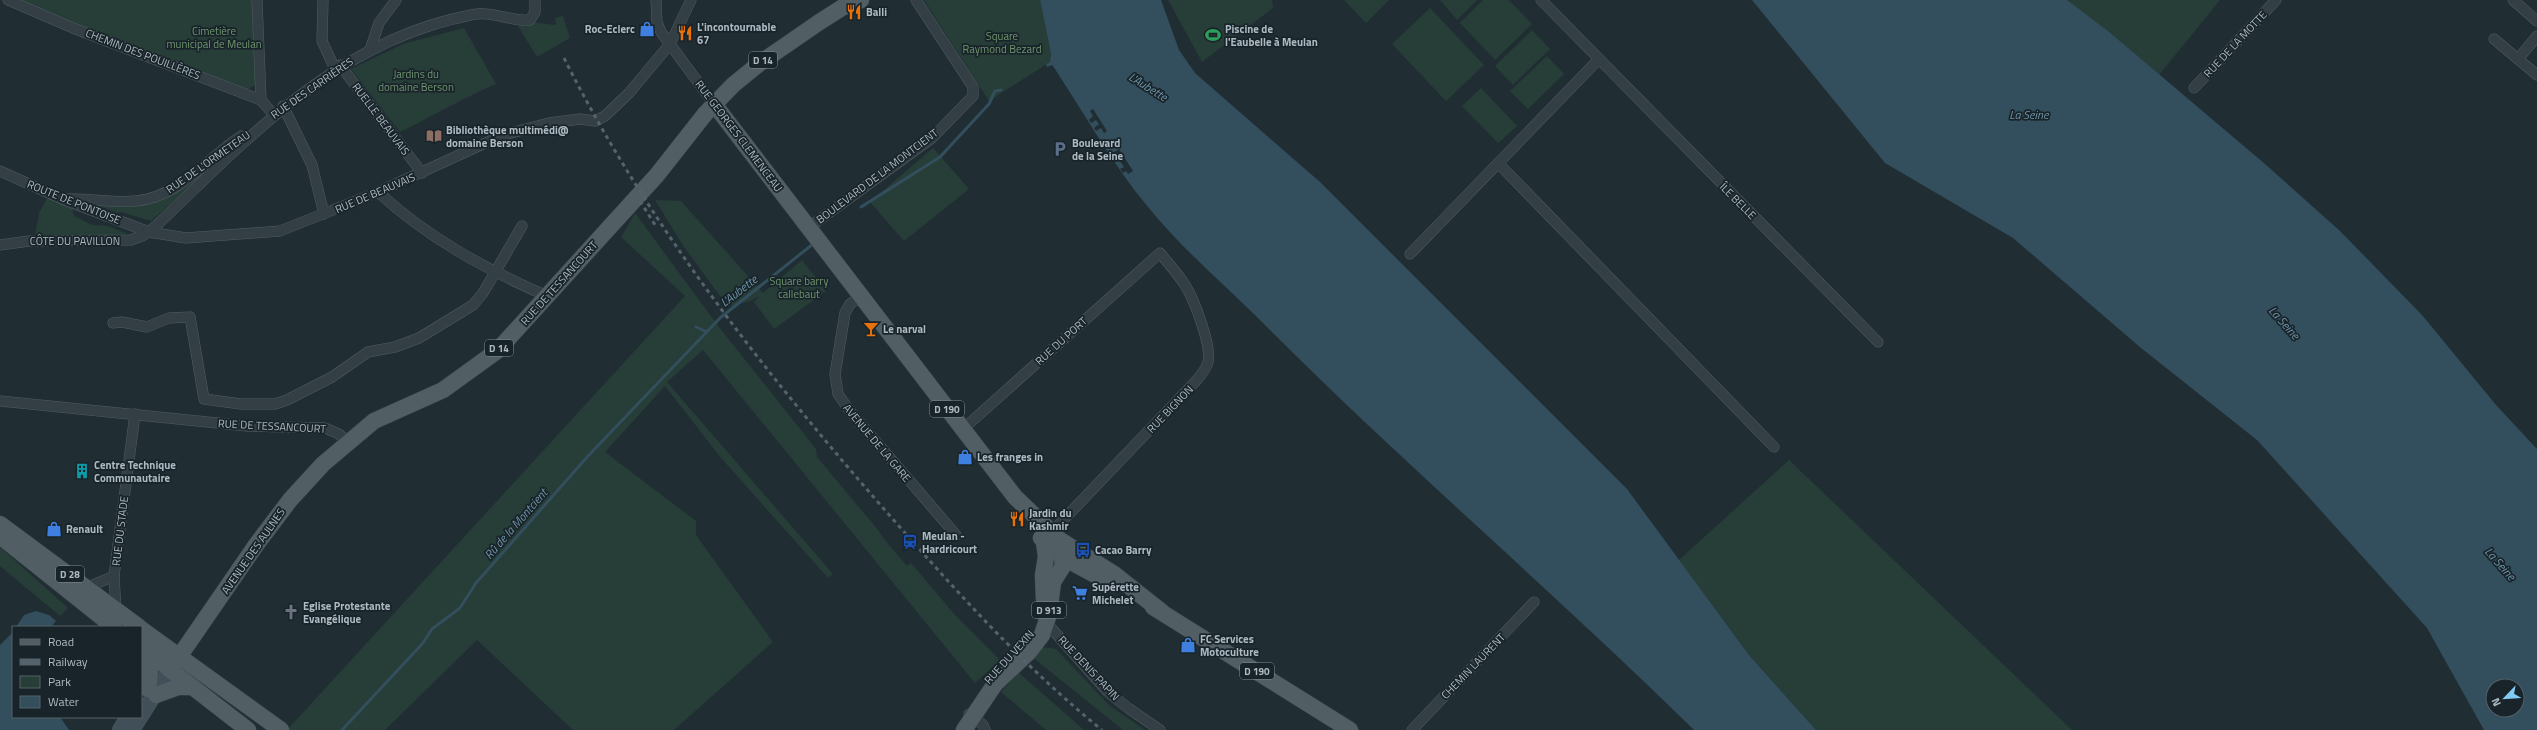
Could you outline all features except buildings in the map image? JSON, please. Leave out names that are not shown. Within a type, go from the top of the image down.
[{"type":"main road","name":"D 14","points":[[714,104],[750,70],[845,4],[861,0]]},
{"type":"main road","name":"RUE GEORGES CLEMENCEAU","points":[[714,104],[811,232]]},
{"type":"main road","name":"RUE DE TESSANCOURT","points":[[347,442],[374,421],[426,400],[476,368],[497,351],[662,169],[714,104]]},
{"type":"main road","name":"D 190","points":[[811,232],[1015,498],[1029,524],[1059,550],[1114,574],[1162,612],[1350,730]]},
{"type":"main road","name":"AVENUE DES AULNES","points":[[142,708],[148,694],[175,664],[256,544],[290,500],[347,442]]},
{"type":"main road","name":"D 28","points":[[0,524],[88,587],[137,626]]},
{"type":"main road","name":"D 28","points":[[0,536],[113,626]]},
{"type":"main road","name":"RUE DU VEXIN","points":[[968,723],[996,684],[1038,641],[1043,619],[1043,575],[1059,550]]},
{"type":"main road","points":[[60,584],[71,588],[120,626]]},
{"type":"main road","name":"D 28","points":[[142,629],[161,643],[190,687],[248,730]]},
{"type":"main road","points":[[161,643],[199,630]]},
{"type":"main road","points":[[142,647],[162,658],[170,660],[175,664]]},
{"type":"main road","points":[[142,647],[150,672],[148,694],[178,687],[190,687]]},
{"type":"main road","name":"D 28","points":[[175,664],[281,730]]},
{"type":"main road","points":[[120,730],[127,718]]},
{"type":"main road","name":"AVENUE DES AULNES","points":[[132,730],[137,718]]},
{"type":"street","name":"CHEMIN DES POUILLÈRES","points":[[8,0],[73,28],[261,100],[274,114]]},
{"type":"street","points":[[257,0],[261,100]]},
{"type":"street","name":"RUELLE BEAUVAIS","points":[[323,0],[322,41],[338,67],[422,173]]},
{"type":"street","points":[[370,50],[379,23],[396,0]]},
{"type":"street","name":"RUE DES CARRIÈRES","points":[[149,232],[283,106],[306,92],[338,67],[411,31],[471,14],[502,15],[523,21],[534,17],[535,0]]},
{"type":"street","name":"RUE GEORGES CLEMENCEAU","points":[[656,0],[659,27],[672,40],[714,104]]},
{"type":"street","points":[[672,40],[691,0]]},
{"type":"street","name":"BOULEVARD DE LA MONTCIENT","points":[[811,232],[932,138],[971,99],[973,87],[916,0]]},
{"type":"street","name":"ÎLE BELLE","points":[[1541,0],[1598,60],[1878,342]]},
{"type":"street","name":"RUE DE LA MOTTE","points":[[2194,88],[2276,0]]},
{"type":"street","points":[[2513,0],[2537,21]]},
{"type":"street","points":[[2518,59],[2537,36]]},
{"type":"street","points":[[2494,39],[2537,75]]},
{"type":"street","name":"RUE DE BEAUVAIS","points":[[149,232],[186,238],[262,233],[294,226],[422,173],[503,135],[549,123],[580,119],[595,120],[609,113],[629,93],[672,40]]},
{"type":"street","points":[[1410,254],[1598,60]]},
{"type":"street","points":[[283,106],[312,165],[324,214]]},
{"type":"street","name":"RUE DE L'ORMETEAU","points":[[62,199],[82,198],[124,201],[150,198],[176,187],[240,137],[259,127]]},
{"type":"street","points":[[1498,162],[1774,447]]},
{"type":"street","name":"ROUTE DE PONTOISE","points":[[0,171],[62,199],[149,232]]},
{"type":"street","points":[[378,192],[426,232],[495,273],[547,296]]},
{"type":"street","points":[[113,323],[122,322],[147,327],[169,318],[190,317],[204,399],[241,404],[275,404],[287,400],[343,370],[357,357],[368,352],[408,343],[468,310],[483,293],[522,226]]},
{"type":"street","name":"CÔTE DU PAVILLON","points":[[0,245],[29,241],[131,240],[149,232]]},
{"type":"street","name":"RUE DU PORT","points":[[962,429],[1160,253]]},
{"type":"street","name":"RUE BIGNON","points":[[1059,550],[1204,371],[1208,361],[1209,351],[1194,304],[1185,285],[1160,253]]},
{"type":"street","name":"AVENUE DE LA GARE","points":[[860,297],[850,304],[842,327],[835,374],[838,394],[849,410],[956,535]]},
{"type":"street","name":"RUE DE TESSANCOURT","points":[[0,401],[247,426],[325,428],[339,434],[347,442]]},
{"type":"street","name":"RUE DU STADE","points":[[116,610],[114,576],[135,414]]},
{"type":"street","name":"RUE DU STADE","points":[[88,587],[114,576]]},
{"type":"street","name":"CHEMIN LAURENT","points":[[1412,730],[1534,602]]},
{"type":"street","name":"RUE DENIS PAPIN","points":[[1043,619],[1108,692],[1160,730]]},
{"type":"street","points":[[968,723],[983,725],[985,730]]},
{"type":"green space","name":"Cimetière municipal de Meulan","points":[[17,0],[253,0],[256,84],[246,91]]},
{"type":"green space","name":"Square Raymond Bezard","points":[[924,0],[1040,0],[1051,54],[1050,62],[989,101]]},
{"type":"green space","name":"Piscine de l'Eaubelle à Meulan","points":[[1168,0],[1272,0],[1273,8],[1202,62]]},
{"type":"green space","points":[[1344,0],[1389,0],[1366,23]]},
{"type":"green space","points":[[1440,0],[1477,0],[1457,20]]},
{"type":"green space","points":[[1483,0],[1509,0],[1532,24],[1495,60],[1460,23]]},
{"type":"green space","points":[[2067,0],[2220,0],[2159,75]]},
{"type":"green space","points":[[1430,8],[1484,65],[1446,101],[1392,44]]},
{"type":"green space","points":[[563,16],[570,38],[537,57],[518,26],[529,22],[556,25],[555,18]]},
{"type":"green space","name":"Jardins du domaine Berson","points":[[464,28],[496,84],[400,132],[351,69],[403,44]]},
{"type":"green space","points":[[1532,30],[1550,49],[1513,85],[1495,66]]},
{"type":"green space","points":[[1547,56],[1564,74],[1528,109],[1510,91]]},
{"type":"green space","points":[[1481,88],[1517,126],[1498,143],[1462,106]]},
{"type":"green space","points":[[240,143],[151,221],[121,212],[118,213],[91,203],[148,203]]},
{"type":"green space","points":[[933,148],[969,189],[904,241],[870,202]]},
{"type":"green space","points":[[47,198],[72,208],[74,216],[92,225],[108,226],[128,234],[69,238],[35,236],[39,213]]},
{"type":"green space","name":"Square barry callebaut","points":[[655,200],[681,201],[763,293],[802,260],[826,291],[774,329],[754,302],[759,296],[748,302],[728,307],[684,247]]},
{"type":"green space","points":[[635,213],[719,327],[816,449],[817,457],[907,566],[911,563],[956,616],[1000,660],[975,683],[703,350],[667,382],[833,574],[828,578],[721,458],[665,386],[605,452],[696,521],[696,535],[773,642],[674,730],[573,730],[477,640],[385,730],[287,730],[685,296],[621,237]]},
{"type":"green space","points":[[1789,460],[2072,730],[1816,730],[1749,655],[1679,560]]},
{"type":"green space","points":[[0,547],[68,608],[60,616],[0,566]]},
{"type":"green space","points":[[1043,647],[1056,649],[1110,706],[1145,730],[1123,730],[1031,656]]},
{"type":"green space","points":[[1018,672],[1084,730],[1046,730],[1001,692]]},
{"type":"water","points":[[1040,0],[1161,0],[1179,50],[1195,73],[1320,182],[1627,489],[1749,655],[1816,730],[1694,730],[1587,627],[1423,477],[1189,252],[1175,238],[1135,191],[1111,157],[1055,69],[1052,65],[1047,67],[1046,64],[1050,62],[1051,54]]},
{"type":"water","name":"La Seine","points":[[1752,0],[2067,0],[2108,31],[2265,164],[2340,231],[2422,315],[2496,405],[2537,449],[2537,730],[2484,730],[2427,628],[2257,440],[2141,348],[2013,238],[1885,163]]},
{"type":"water","points":[[36,611],[49,615],[56,621],[52,626],[17,626],[24,615]]},
{"type":"water","points":[[12,633],[12,718],[61,718],[69,730],[0,730],[0,645]]},
{"type":"pier","points":[[1093,109],[1107,131],[1104,133],[1101,128],[1096,131],[1094,128],[1099,124],[1096,120],[1091,123],[1089,120],[1093,116],[1090,111]]},
{"type":"pier","points":[[1119,149],[1133,171],[1128,174],[1126,171],[1123,173],[1120,169],[1124,167],[1119,160],[1116,162],[1113,158],[1116,156],[1114,152]]},
{"type":"waterway","name":"L'Aubette","points":[[861,207],[940,157],[989,104],[995,91],[1001,90]]},
{"type":"waterway","name":"Rû de la Montcient","points":[[342,730],[423,643],[432,629],[460,608],[476,583],[588,456],[720,318],[813,244]]},
{"type":"waterway","name":"L'Aubette","points":[[696,327],[707,332]]},
{"type":"railway","points":[[564,58],[596,118],[631,177],[668,234],[747,344],[789,397],[877,501],[957,591],[1041,677],[1102,730]]},
{"type":"railway","points":[[640,201],[657,228]]},
{"type":"place","name":"Balli","points":[[854,12]]},
{"type":"place","name":"Roc-Eclerc","points":[[647,29]]},
{"type":"place","name":"L'incontournable 67","points":[[685,33]]},
{"type":"place","name":"Piscine de l'Eaubelle à Meulan","points":[[1213,35]]},
{"type":"place","name":"Bibliothèque multimédi@ domaine Berson","points":[[434,136]]},
{"type":"place","name":"Boulevard de la Seine","points":[[1060,149]]},
{"type":"place","name":"Le narval","points":[[871,329]]},
{"type":"place","name":"Les franges in","points":[[965,457]]},
{"type":"place","name":"Centre Technique Communautaire","points":[[82,471]]},
{"type":"place","name":"Jardin du Kashmir","points":[[1017,519]]},
{"type":"place","name":"Renault","points":[[54,529]]},
{"type":"place","name":"Meulan - Hardricourt","points":[[910,542]]},
{"type":"place","name":"Cacao Barry","points":[[1083,550]]},
{"type":"place","name":"Supérette Michelet","points":[[1080,593]]},
{"type":"place","name":"Eglise Protestante Evangélique","points":[[291,612]]},
{"type":"place","name":"FC Services Motoculture","points":[[1188,645]]}]
